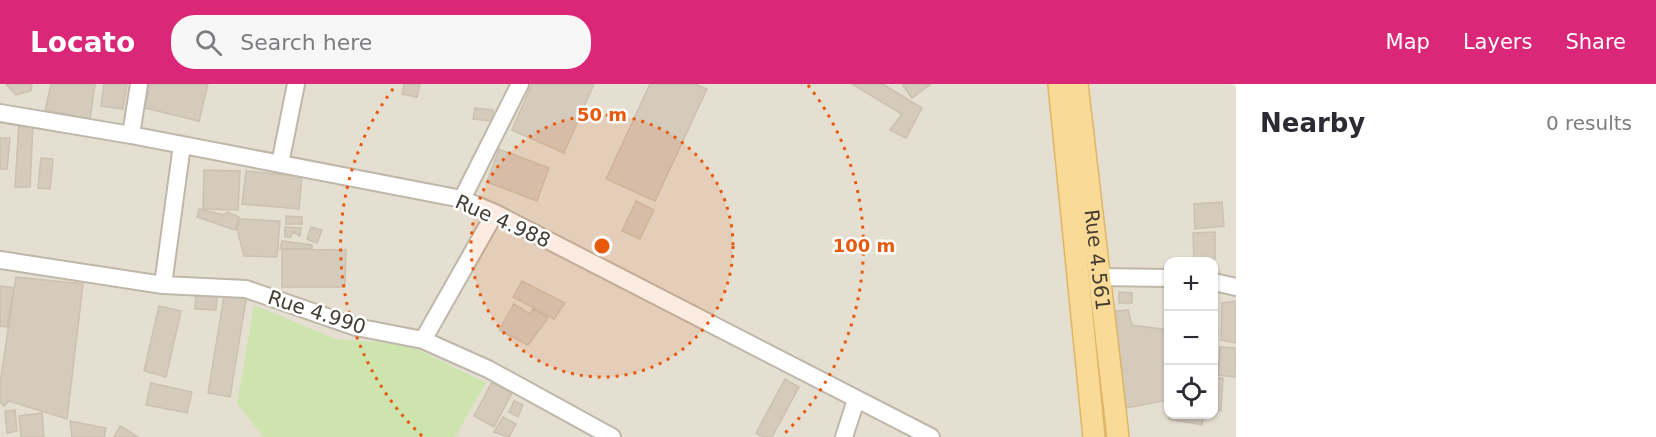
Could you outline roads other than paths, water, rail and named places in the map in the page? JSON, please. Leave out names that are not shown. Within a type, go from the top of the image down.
[{"type":"main road","points":[[1059,84],[1094,437]]},
{"type":"main road","name":"Rue 4.561","points":[[1077,84],[1118,437]]},
{"type":"street","points":[[131,135],[139,84]]},
{"type":"street","points":[[280,164],[296,84]]},
{"type":"street","points":[[462,199],[520,84]]},
{"type":"street","name":"Rue 4.988","points":[[0,113],[131,135],[462,199],[495,213],[931,437]]},
{"type":"street","points":[[163,285],[182,145]]},
{"type":"street","points":[[423,340],[495,213]]},
{"type":"street","name":"Rue 4.990","points":[[0,260],[163,285],[246,289],[356,327],[423,340],[488,369],[612,437]]},
{"type":"street","points":[[1100,277],[1164,278]]},
{"type":"street","points":[[1218,283],[1236,286]]},
{"type":"street","points":[[844,437],[856,400]]}]
